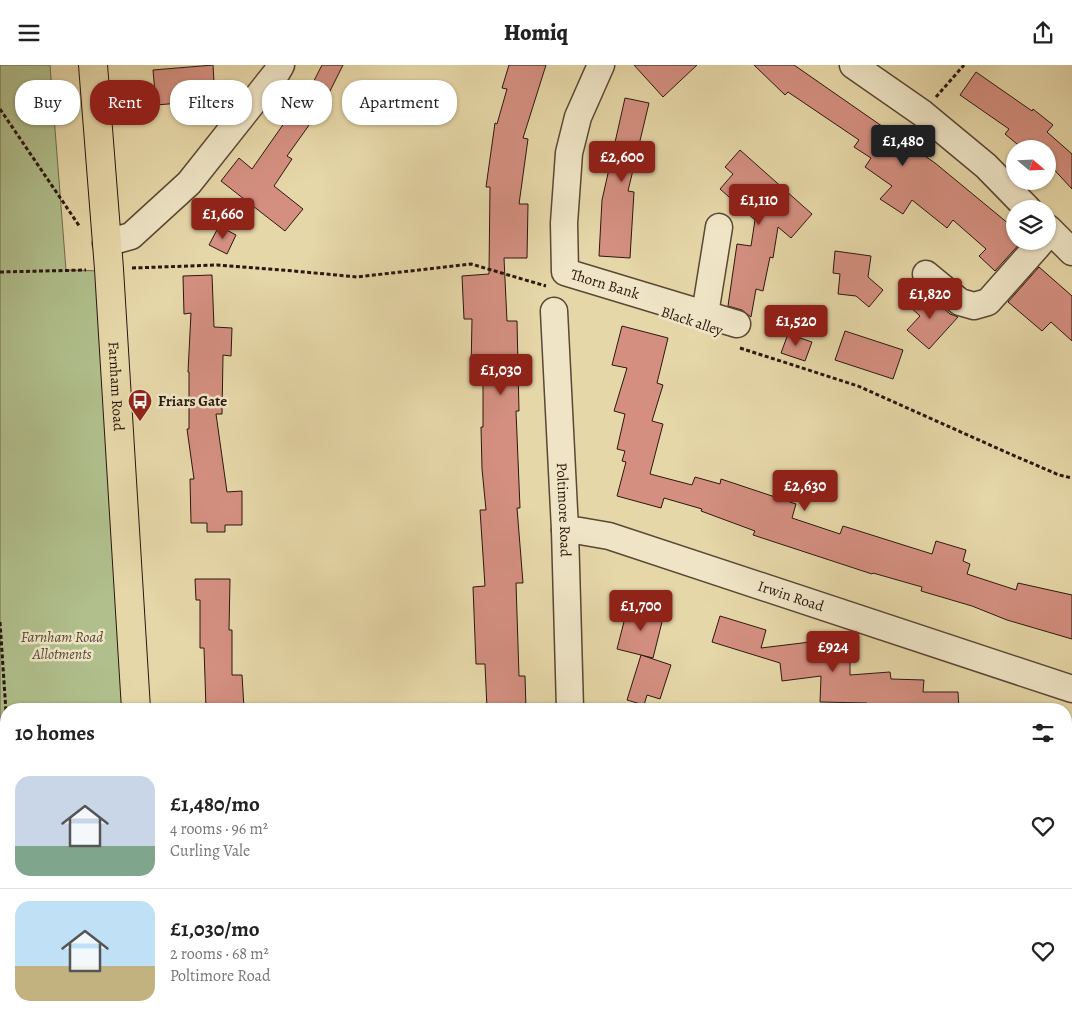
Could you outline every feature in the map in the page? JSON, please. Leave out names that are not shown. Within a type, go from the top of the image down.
[{"type":"main road","name":"Farnham Road","points":[[93,65],[136,703]]},
{"type":"street","points":[[107,256],[189,183],[281,65]]},
{"type":"street","name":"Thorn Bank","points":[[601,65],[578,117],[569,153],[564,223],[565,272],[705,314],[738,336]]},
{"type":"street","points":[[852,65],[922,113],[986,166],[1019,200]]},
{"type":"street","points":[[705,314],[719,227]]},
{"type":"street","points":[[1056,240],[1072,252]]},
{"type":"street","points":[[926,274],[960,302],[974,306],[988,302],[1033,250]]},
{"type":"street","name":"Poltimore Road","points":[[554,311],[565,530],[570,703]]},
{"type":"street","name":"Irwin Road","points":[[565,530],[609,536],[1072,689]]},
{"type":"path","points":[[922,113],[964,65]]},
{"type":"path","points":[[0,109],[82,229]]},
{"type":"path","points":[[0,272],[107,256],[357,277],[471,263],[548,286]]},
{"type":"path","name":"Black alley","points":[[738,336],[858,385],[1016,457],[1059,475],[1072,478]]},
{"type":"path","points":[[0,622],[5,703]]},
{"type":"green space","name":"Farnham Road Allotments","points":[[0,65],[50,65],[51,80],[15,80],[15,125],[55,125],[66,270],[103,271],[128,703],[0,703]]},
{"type":"building","points":[[213,65],[214,80],[170,80],[170,104],[160,105],[160,80],[154,80],[153,70]]},
{"type":"building","points":[[322,65],[343,65],[332,87],[332,80],[314,80]]},
{"type":"building","points":[[509,65],[546,65],[523,138],[528,139],[519,204],[528,204],[527,258],[504,258],[507,321],[517,321],[519,411],[516,411],[520,508],[517,508],[523,583],[516,583],[519,676],[525,676],[526,703],[487,703],[485,664],[476,664],[473,587],[485,586],[480,510],[486,510],[482,469],[481,427],[483,427],[483,370],[471,370],[472,319],[464,319],[462,276],[489,274],[490,187],[486,187],[495,123],[497,124],[507,89],[502,88]]},
{"type":"building","points":[[634,65],[697,65],[663,97]]},
{"type":"building","points":[[754,65],[794,65],[935,163],[1006,222],[1006,250],[1014,250],[995,271],[979,256],[986,249],[953,220],[947,228],[912,200],[903,214],[880,199],[892,186],[865,167],[871,158],[854,147],[859,140],[788,92],[785,95]]},
{"type":"building","points":[[976,72],[1032,111],[1033,109],[1053,125],[1047,132],[1072,154],[1072,189],[1056,172],[1056,140],[1012,140],[1005,134],[1009,129],[960,95]]},
{"type":"building","points":[[625,98],[649,103],[628,191],[634,192],[630,258],[599,256],[602,200]]},
{"type":"building","points":[[283,125],[309,125],[287,156],[292,159],[274,186],[303,209],[285,231],[221,181],[239,158],[252,169]]},
{"type":"building","points":[[740,150],[812,214],[791,238],[778,227],[773,258],[770,257],[763,291],[756,289],[751,317],[742,310],[728,306],[737,244],[751,246],[755,220],[720,189],[733,174],[725,167]]},
{"type":"building","points":[[219,226],[236,235],[227,254],[209,245]]},
{"type":"building","points":[[835,251],[871,256],[868,277],[883,290],[869,307],[856,296],[838,294],[840,274],[833,273]]},
{"type":"building","points":[[1039,267],[1072,296],[1072,341],[1051,322],[1042,331],[1008,302]]},
{"type":"building","points":[[212,275],[214,327],[232,328],[231,356],[223,355],[222,414],[216,414],[227,492],[242,491],[242,525],[225,525],[225,532],[207,532],[207,523],[191,523],[190,479],[194,479],[187,429],[189,429],[188,372],[191,313],[184,314],[183,276]]},
{"type":"building","points":[[923,291],[950,314],[958,317],[929,349],[907,330],[920,316],[909,306]]},
{"type":"building","points":[[622,326],[668,338],[657,383],[663,385],[652,421],[663,424],[650,474],[692,485],[695,477],[720,484],[721,479],[796,504],[792,518],[840,534],[843,526],[932,554],[936,541],[966,550],[963,561],[970,564],[967,574],[1016,590],[1018,583],[1072,595],[1072,639],[1007,620],[972,606],[921,591],[922,587],[872,574],[753,535],[755,531],[701,511],[702,509],[664,498],[661,508],[617,496],[626,462],[622,461],[625,451],[617,449],[625,414],[614,411],[627,368],[612,365]]},
{"type":"building","points":[[845,331],[903,350],[893,379],[835,360]]},
{"type":"building","points":[[788,334],[812,342],[805,361],[781,353]]},
{"type":"building","points":[[195,579],[230,579],[229,630],[232,630],[232,675],[242,675],[244,703],[206,703],[204,648],[200,648],[200,600],[196,600]]},
{"type":"building","points":[[638,608],[664,614],[653,658],[617,649],[627,610],[637,613]]},
{"type":"building","points":[[720,616],[766,630],[761,648],[810,642],[812,656],[850,657],[850,675],[890,672],[891,679],[924,680],[923,692],[958,692],[959,703],[820,702],[821,676],[782,681],[780,663],[712,642]]},
{"type":"building","points":[[641,655],[671,665],[660,699],[647,695],[645,703],[627,700]]},
{"type":"place","name":"Friars Gate","points":[[140,422]]}]
